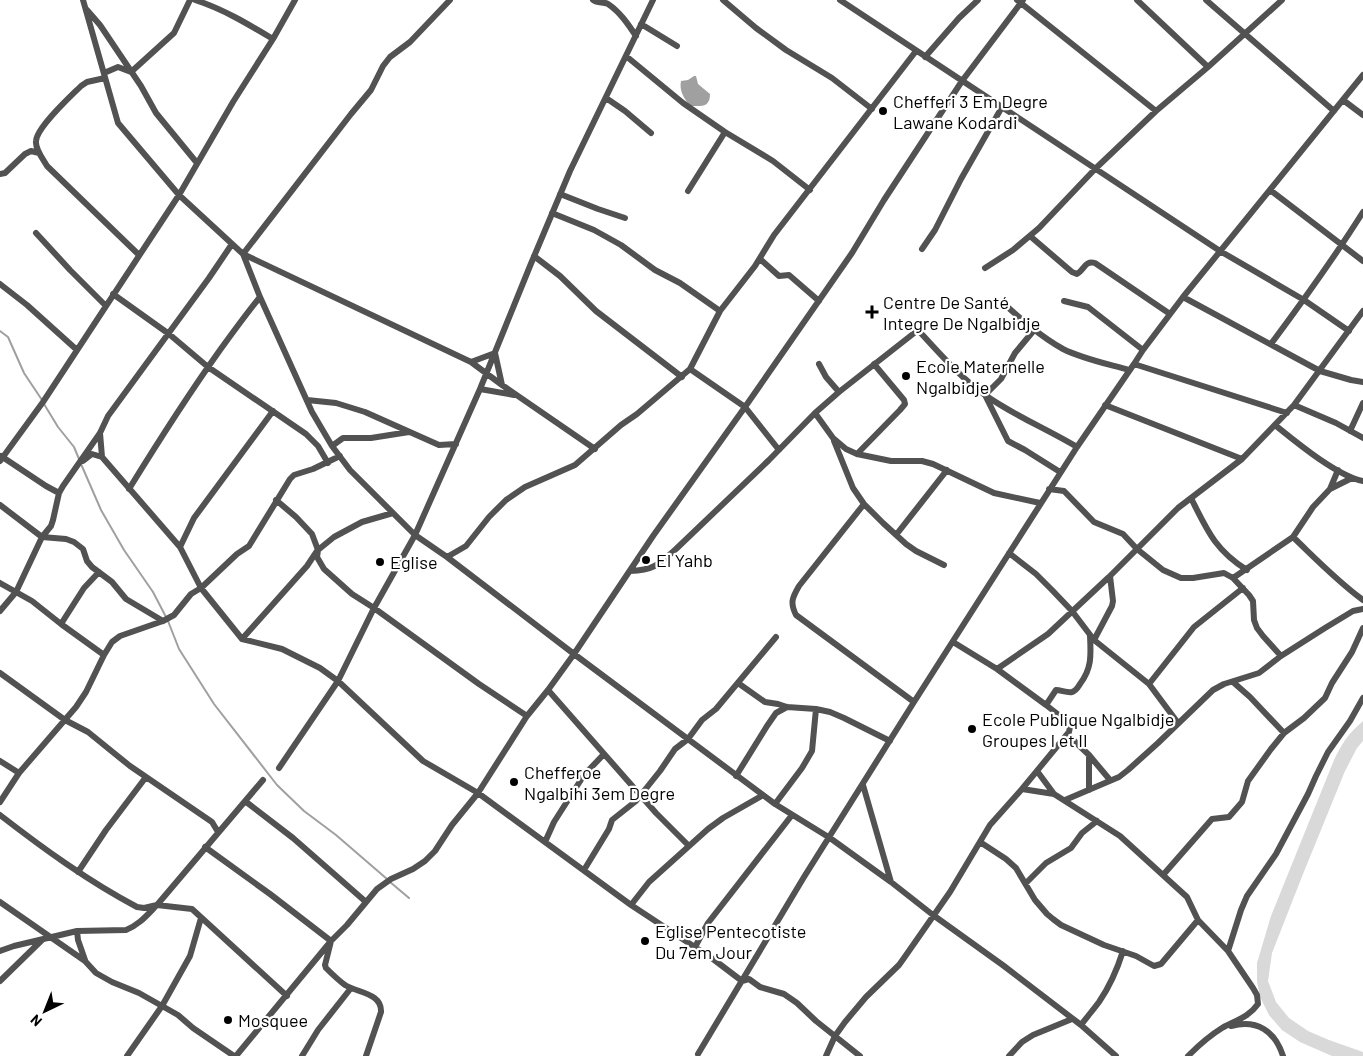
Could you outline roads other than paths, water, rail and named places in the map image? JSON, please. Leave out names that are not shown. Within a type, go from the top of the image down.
[{"type":"street","points":[[83,0],[118,124],[178,195],[243,254],[471,362],[594,449]]},
{"type":"street","points":[[131,72],[174,33],[190,0]]},
{"type":"street","points":[[196,0],[232,15],[273,39]]},
{"type":"street","points":[[59,493],[1,458],[43,402],[178,195],[295,0]]},
{"type":"street","points":[[243,254],[371,90],[383,66],[390,57],[410,42],[450,0]]},
{"type":"street","points":[[593,0],[606,3],[620,14],[636,36]]},
{"type":"street","points":[[279,768],[338,681],[374,608],[415,534],[495,353],[570,171],[652,0]]},
{"type":"street","points":[[723,0],[786,50],[832,78],[872,109]]},
{"type":"street","points":[[840,0],[1220,251],[1304,300],[1349,331]]},
{"type":"street","points":[[925,57],[959,18],[978,0]]},
{"type":"street","points":[[1137,0],[1208,67]]},
{"type":"street","points":[[1206,0],[1334,111]]},
{"type":"street","points":[[985,268],[1013,250],[1030,236],[1095,169],[1156,111],[1282,0]]},
{"type":"street","points":[[0,902],[85,961],[96,972],[178,1015],[193,1028],[235,1056],[377,889],[384,883],[413,869],[435,851],[452,825],[478,793],[527,716],[574,654],[819,301],[852,253],[884,200],[962,81],[1021,1],[1156,111]]},
{"type":"street","points":[[86,9],[100,25],[141,86],[156,113],[197,163]]},
{"type":"street","points":[[641,24],[677,46]]},
{"type":"street","points":[[448,557],[466,546],[489,517],[515,494],[525,487],[575,465],[690,369],[720,311],[760,259],[774,235],[916,51]]},
{"type":"street","points":[[626,56],[683,103],[725,132],[773,161],[810,190]]},
{"type":"street","points":[[131,72],[118,67],[81,86],[40,130],[36,141],[39,153],[47,166],[139,255]]},
{"type":"street","points":[[698,1054],[804,877],[1040,503],[1105,405],[1183,297],[1363,75]]},
{"type":"street","points":[[606,98],[651,133]]},
{"type":"street","points":[[1343,100],[1363,115]]},
{"type":"street","points":[[922,249],[935,230],[961,179],[1002,107]]},
{"type":"street","points":[[688,191],[725,132]]},
{"type":"street","points":[[0,174],[5,174],[25,154],[31,151],[39,153]]},
{"type":"street","points":[[1270,190],[1363,261]]},
{"type":"street","points":[[560,194],[624,218]]},
{"type":"street","points":[[1271,344],[1342,246],[1363,212]]},
{"type":"street","points":[[552,213],[594,230],[621,245],[720,311]]},
{"type":"street","points":[[36,233],[106,306]]},
{"type":"street","points":[[1030,236],[1077,274],[1088,263],[1095,263],[1170,314]]},
{"type":"street","points":[[0,611],[16,592],[42,537],[54,520],[59,493],[100,433],[108,416],[210,278],[232,244]]},
{"type":"street","points":[[243,254],[260,298],[312,412],[332,446],[350,470],[415,534],[736,776],[775,804],[830,838],[891,882],[933,916],[1004,966],[1081,1024],[1116,1056]]},
{"type":"street","points":[[534,256],[560,276],[596,311],[682,377]]},
{"type":"street","points":[[760,259],[779,276],[789,275],[819,301]]},
{"type":"street","points":[[530,266],[542,263]]},
{"type":"street","points":[[0,284],[27,305],[77,350]]},
{"type":"street","points":[[113,294],[169,334],[208,367],[306,434],[318,446],[328,463]]},
{"type":"street","points":[[1183,297],[1320,371],[1363,382]]},
{"type":"street","points":[[129,489],[155,445],[208,367],[260,298]]},
{"type":"street","points":[[1064,301],[1088,307],[1143,350]]},
{"type":"street","points":[[1002,302],[1047,339],[1065,350],[1129,370]]},
{"type":"street","points":[[997,669],[1041,640],[1060,624],[1178,508],[1242,459],[1294,405],[1363,311]]},
{"type":"street","points":[[985,395],[1000,379],[1015,353],[1034,329]]},
{"type":"street","points":[[630,571],[653,568],[676,550],[839,392],[918,330],[951,365],[985,395],[1077,447]]},
{"type":"street","points":[[471,362],[495,353]]},
{"type":"street","points":[[495,353],[502,385]]},
{"type":"street","points":[[819,364],[826,377],[839,392]]},
{"type":"street","points":[[857,454],[905,404],[904,400],[874,364]]},
{"type":"street","points":[[1134,364],[1287,413]]},
{"type":"street","points":[[690,369],[745,408],[779,450]]},
{"type":"street","points":[[480,388],[518,396]]},
{"type":"street","points":[[985,395],[1008,441],[1060,472]]},
{"type":"street","points":[[307,400],[336,403],[366,412],[439,445],[456,444]]},
{"type":"street","points":[[1350,431],[1363,403]]},
{"type":"street","points":[[1105,405],[1242,459]]},
{"type":"street","points":[[1294,405],[1336,422],[1363,438]]},
{"type":"street","points":[[180,547],[194,518],[273,411]]},
{"type":"street","points":[[815,414],[833,438],[846,449],[857,454],[891,461],[922,461],[947,470],[994,493],[1040,503]]},
{"type":"street","points":[[1275,426],[1306,450],[1352,478],[1363,481]]},
{"type":"street","points":[[332,446],[343,438],[371,438],[410,432]]},
{"type":"street","points":[[100,433],[102,457]]},
{"type":"street","points":[[833,438],[853,488],[864,504],[896,535],[916,551],[944,564]]},
{"type":"street","points":[[81,460],[85,460],[92,454],[102,457],[180,547],[201,588],[242,639],[282,649],[320,668],[338,681],[423,761],[478,793],[631,905],[695,947],[742,981]]},
{"type":"street","points":[[0,802],[19,773],[76,708],[112,642],[120,636],[163,621],[174,614],[191,594],[201,588],[237,554],[249,546],[294,474],[313,469],[340,456]]},
{"type":"street","points":[[896,535],[947,470]]},
{"type":"street","points":[[1330,489],[1338,470]]},
{"type":"street","points":[[1234,578],[1293,538],[1313,507],[1330,489],[1352,478]]},
{"type":"street","points":[[1049,489],[1064,491],[1094,522],[1123,534],[1137,549],[1163,570],[1181,578],[1224,574],[1234,578],[1253,601],[1254,620],[1257,628],[1281,656]]},
{"type":"street","points":[[1191,498],[1210,534],[1231,560],[1247,570]]},
{"type":"street","points":[[276,500],[312,534],[318,550],[318,557],[324,569],[352,594],[478,684],[527,716]]},
{"type":"street","points":[[864,504],[799,586],[793,596],[792,606],[796,615],[914,702]]},
{"type":"street","points":[[0,505],[42,537],[71,540],[83,549],[92,567],[112,582],[126,599],[163,621]]},
{"type":"street","points":[[242,639],[318,550],[334,537],[362,522],[393,513]]},
{"type":"street","points":[[1293,538],[1330,574],[1363,600]]},
{"type":"street","points":[[1009,553],[1036,574],[1072,611],[1092,638],[1149,684],[1178,724]]},
{"type":"street","points":[[61,624],[84,588],[99,572]]},
{"type":"street","points":[[1046,704],[1056,690],[1073,692],[1083,680],[1090,664],[1092,638],[1112,606],[1110,576]]},
{"type":"street","points":[[0,583],[32,601],[104,655]]},
{"type":"street","points":[[1149,684],[1194,627],[1243,588]]},
{"type":"street","points":[[1065,800],[1119,777],[1213,690],[1224,684],[1259,673],[1281,656],[1353,611],[1363,610]]},
{"type":"street","points":[[1163,875],[1212,819],[1229,817],[1242,802],[1248,781],[1271,749],[1284,733],[1304,718],[1325,698],[1332,683],[1352,652],[1363,628]]},
{"type":"street","points":[[584,870],[609,829],[612,820],[641,796],[675,749],[688,739],[702,720],[716,709],[776,638]]},
{"type":"street","points":[[826,1056],[835,1036],[845,1022],[866,997],[899,965],[950,892],[994,820],[1068,735],[1069,723],[1046,704],[997,669],[953,642]]},
{"type":"street","points":[[0,674],[65,720],[88,732],[130,766],[212,822],[218,832]]},
{"type":"street","points":[[1233,682],[1250,696],[1284,733]]},
{"type":"street","points":[[738,683],[765,702],[830,712],[890,741]]},
{"type":"street","points":[[548,690],[656,814],[689,846]]},
{"type":"street","points":[[1228,951],[1247,896],[1276,854],[1328,752],[1350,721],[1363,698]]},
{"type":"street","points":[[776,714],[778,704]]},
{"type":"street","points":[[736,776],[776,714],[788,707]]},
{"type":"street","points":[[775,804],[812,752],[816,709]]},
{"type":"street","points":[[1068,735],[1110,780]]},
{"type":"street","points":[[544,842],[554,822],[584,775],[604,754]]},
{"type":"street","points":[[1088,755],[1090,790]]},
{"type":"street","points":[[0,761],[19,773]]},
{"type":"street","points":[[1037,771],[1054,794]]},
{"type":"street","points":[[78,872],[106,830],[146,777]]},
{"type":"street","points":[[0,951],[77,931],[126,930],[133,928],[156,905],[263,780]]},
{"type":"street","points":[[863,785],[891,882]]},
{"type":"street","points":[[1022,789],[1054,794],[1120,836],[1187,897],[1198,920],[1228,951],[1253,988],[1257,995],[1258,1004],[1252,1012],[1209,1037],[1188,1056]]},
{"type":"street","points":[[631,905],[649,882],[708,829],[763,795]]},
{"type":"street","points":[[245,800],[293,838],[366,902]]},
{"type":"street","points":[[695,947],[708,923],[792,814]]},
{"type":"street","points":[[0,815],[54,856],[137,907],[144,908],[156,905],[192,910],[286,996]]},
{"type":"street","points":[[1026,883],[1046,863],[1071,848],[1082,834],[1097,821]]},
{"type":"street","points":[[980,842],[1016,868],[1035,900],[1047,914],[1061,925],[1104,945],[1136,956],[1150,965],[1158,966],[1161,964],[1198,920]]},
{"type":"street","points":[[205,847],[270,894],[331,942]]},
{"type":"street","points":[[127,1056],[162,1006],[190,956],[201,918]]},
{"type":"street","points":[[77,931],[85,961]]},
{"type":"street","points":[[0,981],[42,939]]},
{"type":"street","points":[[331,942],[325,966],[339,980],[351,988],[374,996],[381,1007],[366,1056]]},
{"type":"street","points":[[1081,1024],[1097,1005],[1107,989],[1117,971],[1123,951]]},
{"type":"street","points":[[742,981],[748,979],[760,987],[784,994],[797,1002],[816,1021],[860,1056]]},
{"type":"street","points":[[302,1056],[318,1030],[351,988]]},
{"type":"street","points":[[1008,1056],[1022,1042],[1033,1035],[1072,1019]]},
{"type":"street","points":[[1221,1029],[1234,1025],[1260,1026],[1278,1042],[1283,1056]]},
{"type":"waterway","points":[[0,331],[8,337],[24,373],[42,400]]},
{"type":"waterway","points":[[44,404],[58,427],[74,447],[79,459]]},
{"type":"waterway","points":[[81,464],[101,510],[124,550],[153,592],[166,617]]},
{"type":"waterway","points":[[168,621],[179,649],[214,704],[277,785],[304,811],[336,835],[387,879]]},
{"type":"waterway","points":[[390,882],[409,898]]},
{"type":"place","name":"Chefferi 3 Em Degre Lawane Kodardi","points":[[883,111]]},
{"type":"place","name":"Centre De Santé Integre De Ngalbidje","points":[[872,312]]},
{"type":"place","name":"Ecole Maternelle Ngalbidje","points":[[906,376]]},
{"type":"place","name":"El Yahb","points":[[646,560]]},
{"type":"place","name":"Eglise","points":[[380,562]]},
{"type":"place","name":"Ecole Publique Ngalbidje Groupes I et II","points":[[972,729]]},
{"type":"place","name":"Chefferoe Ngalbihi 3em Degre","points":[[514,782]]},
{"type":"place","name":"Eglise Pentecotiste Du 7em Jour","points":[[645,941]]},
{"type":"place","name":"Mosquee","points":[[228,1020]]}]
